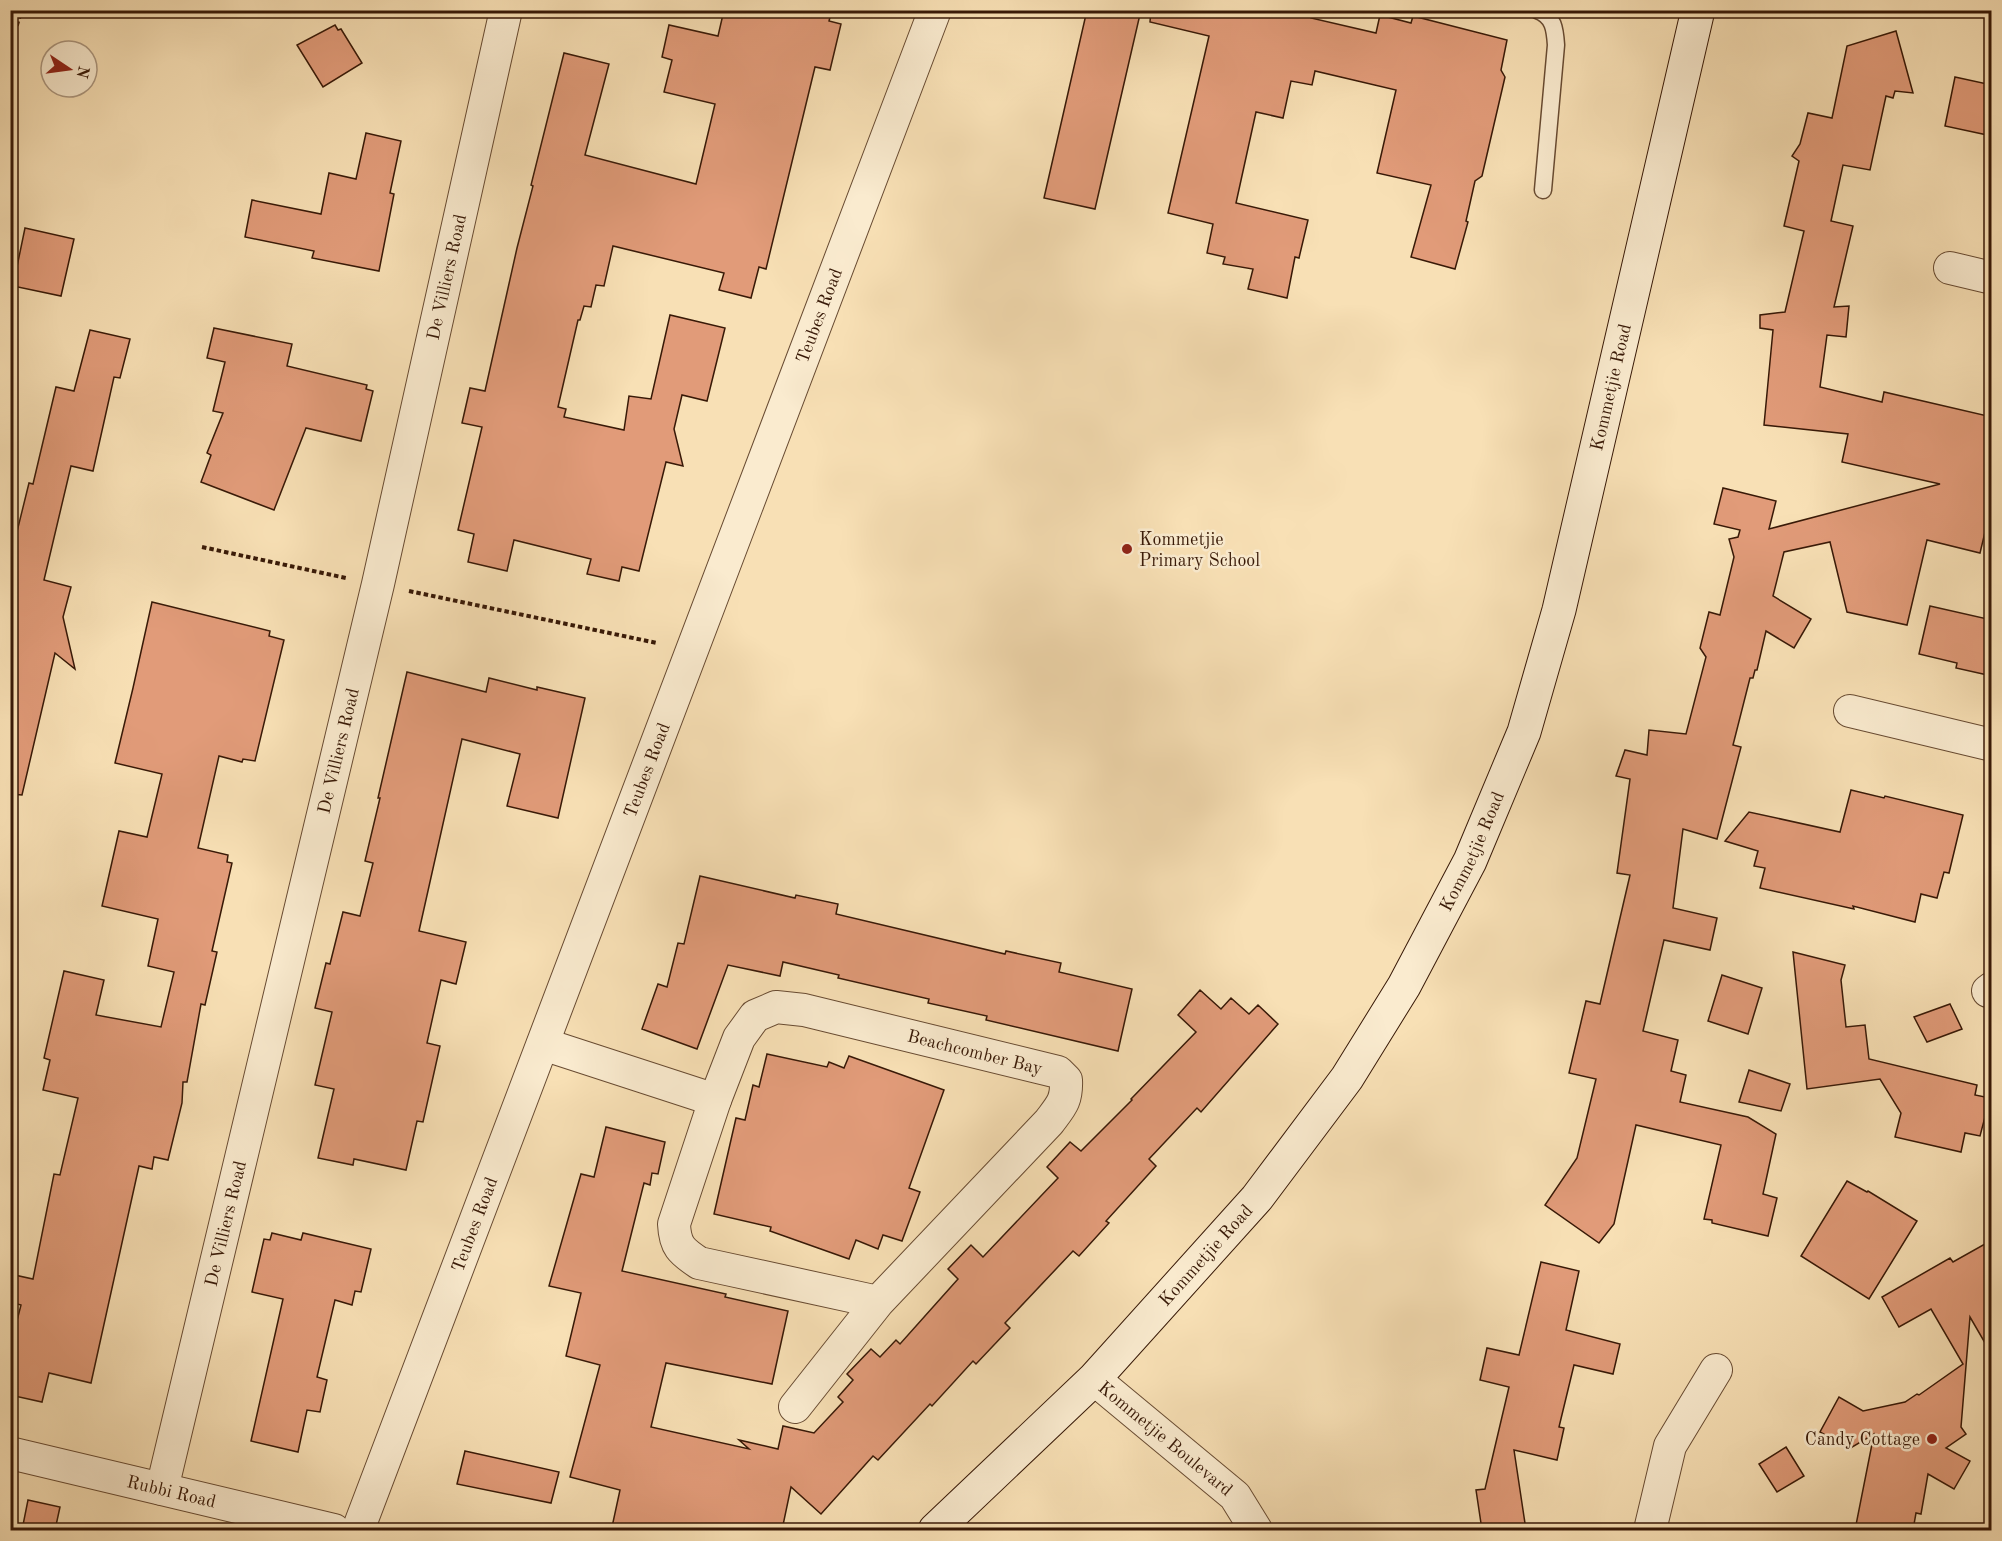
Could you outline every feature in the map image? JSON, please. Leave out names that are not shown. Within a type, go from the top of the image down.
[{"type":"main road","name":"Kommetjie Road","points":[[935,1530],[1094,1379],[1257,1198],[1347,1078],[1404,986],[1470,861],[1524,732],[1559,610],[1698,10]]},
{"type":"street","name":"De Villiers Road","points":[[162,1490],[378,584],[506,10]]},
{"type":"street","name":"Teubes Road","points":[[358,1530],[690,650],[935,10]]},
{"type":"street","points":[[1950,268],[1992,278]]},
{"type":"street","points":[[1850,711],[1992,745]]},
{"type":"street","name":"Beachcomber Bay","points":[[795,1407],[878,1302],[1049,1122],[1067,1095],[1066,1080],[1058,1072],[804,1010],[776,1006],[754,1016],[739,1038],[715,1100],[674,1224],[675,1238],[683,1252],[699,1263],[878,1302]]},
{"type":"street","points":[[543,1044],[715,1100]]},
{"type":"street","points":[[1650,1530],[1670,1446],[1716,1370]]},
{"type":"street","name":"Kommetjie Boulevard","points":[[1094,1379],[1235,1496],[1256,1530]]},
{"type":"street","name":"Rubbi Road","points":[[10,1454],[334,1530]]},
{"type":"lane","points":[[1537,10],[1544,13],[1554,24],[1556,45],[1543,190]]},
{"type":"path","points":[[10,47],[21,12],[24,10]]},
{"type":"path","points":[[202,547],[690,650]]},
{"type":"building","points":[[724,10],[832,10],[829,21],[841,24],[830,70],[815,67],[766,269],[759,267],[751,298],[719,290],[724,273],[613,246],[604,286],[596,285],[591,307],[584,306],[580,320],[578,320],[558,407],[566,409],[564,417],[624,430],[629,396],[651,399],[670,315],[725,328],[707,401],[682,395],[674,429],[683,466],[666,462],[639,571],[622,567],[619,581],[587,574],[591,559],[514,540],[507,571],[468,562],[474,534],[458,530],[482,427],[462,423],[470,388],[485,391],[533,186],[531,185],[564,53],[609,64],[585,155],[696,184],[715,104],[664,92],[672,60],[662,57],[669,25],[718,36]]},
{"type":"building","points":[[1087,10],[1141,10],[1095,209],[1044,198]]},
{"type":"building","points":[[1151,10],[1312,10],[1311,18],[1376,33],[1380,15],[1411,23],[1413,16],[1507,40],[1501,70],[1505,77],[1482,176],[1475,181],[1466,221],[1468,222],[1455,269],[1411,257],[1431,185],[1377,173],[1396,90],[1315,71],[1312,85],[1291,81],[1283,118],[1256,112],[1236,203],[1308,220],[1299,258],[1295,257],[1287,298],[1248,289],[1253,269],[1223,264],[1225,257],[1207,253],[1213,224],[1168,213],[1209,36],[1150,22]]},
{"type":"building","points":[[335,25],[338,30],[341,29],[362,63],[323,87],[297,45]]},
{"type":"building","points":[[1896,31],[1913,93],[1895,91],[1893,98],[1886,96],[1870,170],[1843,165],[1831,221],[1853,226],[1834,307],[1849,306],[1846,337],[1827,335],[1820,387],[1882,402],[1884,392],[1992,417],[1992,503],[1980,553],[1927,540],[1907,625],[1847,612],[1830,542],[1784,552],[1773,596],[1811,619],[1794,648],[1766,631],[1757,670],[1753,678],[1750,678],[1733,745],[1741,747],[1717,839],[1683,829],[1673,908],[1717,918],[1710,950],[1664,940],[1643,1031],[1678,1040],[1671,1071],[1686,1075],[1680,1102],[1748,1117],[1776,1134],[1763,1194],[1777,1198],[1768,1236],[1712,1223],[1712,1220],[1704,1219],[1721,1145],[1636,1125],[1614,1224],[1599,1243],[1545,1205],[1577,1158],[1596,1079],[1569,1073],[1586,1001],[1600,1004],[1630,875],[1617,873],[1630,779],[1616,776],[1625,750],[1647,755],[1649,730],[1686,734],[1706,657],[1700,648],[1709,612],[1720,615],[1734,557],[1729,539],[1738,537],[1740,530],[1714,524],[1723,488],[1776,501],[1769,529],[1940,484],[1842,462],[1848,434],[1764,425],[1773,330],[1760,328],[1760,315],[1785,312],[1804,231],[1784,226],[1799,161],[1792,156],[1800,144],[1808,113],[1832,118],[1847,46]]},
{"type":"building","points":[[1955,77],[1992,85],[1992,136],[1945,126]]},
{"type":"building","points":[[366,133],[401,141],[390,193],[394,194],[379,271],[312,258],[314,251],[245,237],[252,200],[321,214],[329,173],[356,179]]},
{"type":"building","points":[[25,228],[74,239],[61,296],[13,286]]},
{"type":"building","points":[[214,328],[292,344],[287,366],[367,385],[366,389],[373,391],[361,441],[306,428],[274,510],[201,482],[211,455],[207,453],[223,413],[213,411],[225,362],[207,358]]},
{"type":"building","points":[[90,330],[130,339],[120,378],[114,377],[93,471],[71,466],[44,580],[71,587],[63,617],[75,669],[55,653],[22,795],[10,794],[10,560],[29,483],[33,484],[56,387],[74,391]]},
{"type":"building","points":[[152,602],[270,631],[269,636],[284,640],[255,761],[243,759],[242,762],[219,756],[198,848],[228,855],[227,862],[232,863],[212,951],[217,952],[205,1005],[201,1004],[187,1082],[183,1082],[182,1103],[168,1160],[154,1157],[152,1169],[139,1166],[91,1383],[49,1373],[42,1402],[10,1395],[10,1348],[21,1305],[10,1302],[10,1274],[33,1279],[54,1174],[60,1175],[78,1098],[43,1090],[50,1060],[44,1058],[64,971],[104,980],[96,1015],[161,1027],[174,972],[148,966],[158,919],[102,906],[119,831],[147,837],[162,774],[115,763]]},
{"type":"building","points":[[1930,606],[1992,620],[1992,676],[1956,668],[1957,663],[1919,654]]},
{"type":"building","points":[[407,672],[486,692],[489,678],[537,690],[537,687],[585,698],[558,818],[507,806],[520,754],[462,739],[419,931],[466,942],[456,984],[441,980],[427,1043],[440,1046],[423,1122],[417,1121],[406,1170],[354,1159],[353,1165],[318,1158],[334,1089],[315,1085],[332,1012],[315,1008],[326,963],[330,964],[343,912],[360,916],[373,863],[365,861]]},
{"type":"building","points":[[1851,790],[1963,815],[1949,873],[1944,872],[1937,898],[1921,894],[1915,922],[1853,906],[1854,909],[1760,888],[1765,868],[1754,866],[1758,851],[1725,841],[1749,812],[1840,832]]},
{"type":"building","points":[[700,876],[795,898],[796,895],[838,904],[836,914],[1005,954],[1006,951],[1061,963],[1059,972],[1132,989],[1118,1051],[986,1020],[987,1016],[928,1003],[929,999],[838,978],[839,975],[783,962],[780,976],[728,965],[697,1049],[642,1029],[658,984],[667,987],[678,943],[684,944]]},
{"type":"building","points":[[1793,952],[1845,965],[1841,980],[1846,1027],[1865,1025],[1869,1059],[1977,1085],[1975,1095],[1990,1098],[1980,1136],[1965,1133],[1961,1152],[1895,1137],[1901,1113],[1880,1079],[1807,1089]]},
{"type":"building","points":[[1722,975],[1762,988],[1748,1034],[1708,1021]]},
{"type":"building","points":[[1200,990],[1221,1009],[1231,998],[1249,1014],[1258,1005],[1278,1024],[1201,1112],[1197,1108],[1149,1159],[1156,1166],[1106,1221],[1109,1223],[1079,1256],[1073,1251],[1005,1323],[1010,1328],[976,1364],[973,1361],[878,1460],[873,1456],[821,1514],[791,1487],[782,1530],[627,1530],[612,1527],[620,1490],[570,1477],[600,1365],[566,1356],[581,1293],[549,1286],[581,1174],[594,1177],[606,1127],[665,1142],[658,1174],[652,1173],[650,1185],[644,1183],[622,1271],[726,1294],[725,1297],[788,1311],[772,1384],[666,1363],[651,1427],[749,1449],[739,1440],[778,1449],[783,1426],[814,1433],[843,1402],[838,1397],[853,1380],[847,1374],[871,1349],[880,1357],[896,1340],[900,1344],[958,1279],[948,1269],[971,1245],[983,1257],[1058,1178],[1047,1167],[1070,1142],[1081,1151],[1196,1032],[1178,1015]]},
{"type":"building","points":[[1950,1004],[1962,1029],[1927,1042],[1914,1017]]},
{"type":"building","points":[[767,1054],[827,1067],[829,1062],[844,1068],[849,1056],[944,1090],[909,1188],[920,1192],[902,1241],[883,1235],[878,1249],[856,1240],[849,1259],[770,1231],[771,1227],[714,1214],[736,1118],[745,1120],[753,1085],[759,1087]]},
{"type":"building","points":[[1749,1070],[1790,1084],[1781,1111],[1739,1102]]},
{"type":"building","points":[[1847,1181],[1917,1221],[1869,1299],[1801,1256]]},
{"type":"building","points":[[272,1233],[301,1240],[303,1233],[371,1249],[361,1292],[355,1291],[352,1305],[335,1300],[317,1377],[327,1380],[320,1412],[307,1410],[298,1452],[251,1441],[283,1299],[252,1292],[264,1239],[270,1240]]},
{"type":"building","points":[[1992,1240],[1992,1355],[1970,1317],[1961,1427],[1966,1434],[1946,1448],[1970,1461],[1954,1489],[1928,1474],[1921,1514],[1916,1513],[1913,1530],[1855,1530],[1874,1434],[1849,1449],[1820,1432],[1839,1397],[1863,1411],[1905,1402],[1919,1395],[1963,1364],[1931,1309],[1899,1327],[1882,1297],[1950,1258],[1953,1262]]},
{"type":"building","points":[[1541,1262],[1579,1271],[1566,1330],[1620,1344],[1613,1374],[1574,1365],[1559,1427],[1564,1428],[1557,1460],[1514,1450],[1526,1530],[1482,1530],[1476,1490],[1485,1489],[1509,1387],[1480,1380],[1487,1348],[1519,1355]]},
{"type":"building","points":[[1786,1447],[1804,1476],[1777,1492],[1759,1464]]},
{"type":"building","points":[[465,1451],[559,1472],[551,1503],[457,1484]]},
{"type":"building","points":[[28,1500],[60,1507],[55,1530],[22,1530]]},
{"type":"place","name":"Kommetjie Primary School","points":[[1127,549]]},
{"type":"place","name":"Candy Cottage","points":[[1932,1439]]}]
